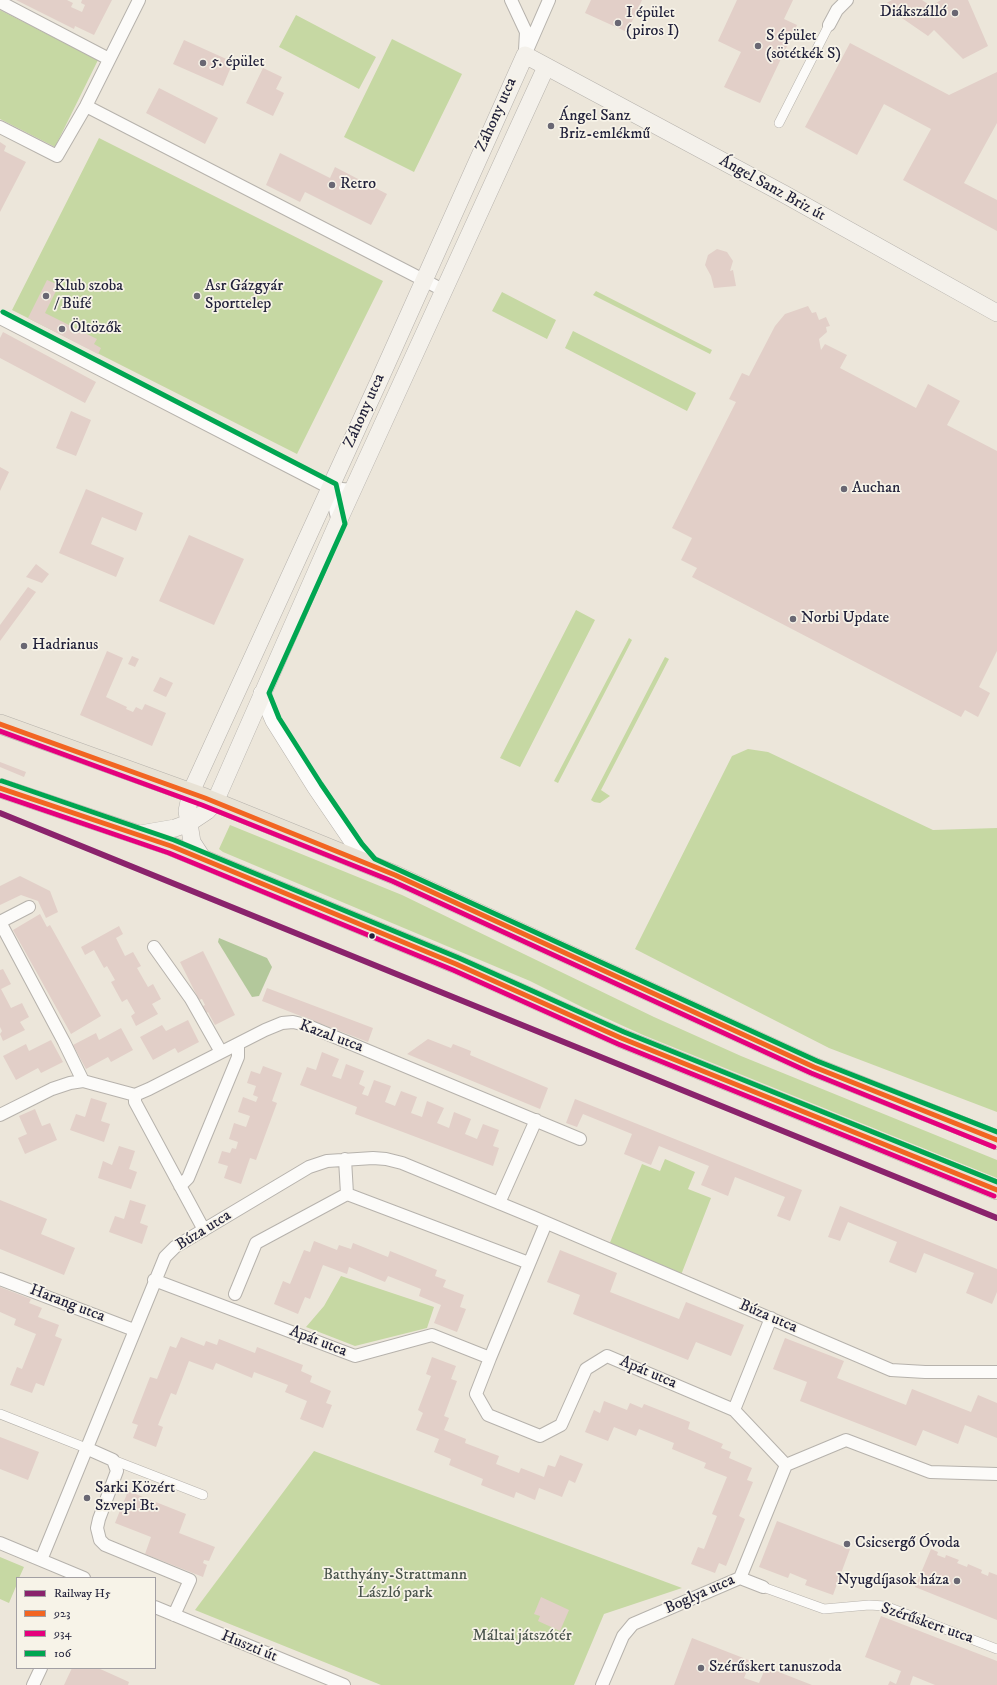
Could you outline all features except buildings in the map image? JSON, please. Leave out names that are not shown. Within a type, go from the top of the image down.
[{"type":"main road","name":"Ángel Sanz Briz út","points":[[525,55],[784,194],[997,313]]},
{"type":"main road","name":"Záhony utca","points":[[203,859],[192,842],[187,811],[191,792],[424,281],[525,55]]},
{"type":"main road","name":"Záhony utca","points":[[140,834],[175,828],[189,823],[206,812],[215,802],[261,693],[546,66]]},
{"type":"main road","points":[[0,724],[191,792],[371,865],[814,1067],[997,1140]]},
{"type":"main road","points":[[0,788],[140,834],[203,859],[456,964],[621,1038],[997,1190]]},
{"type":"street","points":[[0,127],[57,156],[86,106],[139,0]]},
{"type":"street","points":[[511,0],[526,32],[525,55]]},
{"type":"street","name":"Záhony utca","points":[[525,55],[550,0]]},
{"type":"street","points":[[779,123],[837,10],[847,0]]},
{"type":"street","points":[[0,2],[110,59]]},
{"type":"street","points":[[86,106],[443,290]]},
{"type":"street","points":[[0,318],[330,488],[353,490]]},
{"type":"street","points":[[330,488],[338,522]]},
{"type":"street","points":[[261,693],[273,721],[315,788],[356,848],[371,865]]},
{"type":"street","points":[[29,907],[0,922],[64,1042],[83,1081]]},
{"type":"street","points":[[154,946],[190,999],[221,1052]]},
{"type":"street","name":"Kazal utca","points":[[135,1095],[282,1023],[293,1022],[306,1025],[580,1138]]},
{"type":"street","points":[[180,1186],[188,1178],[238,1057],[238,1045]]},
{"type":"street","points":[[0,1115],[52,1089],[70,1083],[83,1081],[135,1095],[135,1102],[204,1230]]},
{"type":"street","points":[[499,1203],[536,1120]]},
{"type":"street","name":"Búza utca","points":[[41,1560],[161,1263],[169,1253],[204,1230],[309,1167],[327,1161],[386,1158],[402,1163],[891,1370],[925,1372],[997,1372]]},
{"type":"street","points":[[345,1159],[347,1194]]},
{"type":"street","points":[[235,1294],[256,1243],[347,1194],[529,1263]]},
{"type":"street","points":[[490,1358],[546,1223]]},
{"type":"street","name":"Harang utca","points":[[0,1279],[134,1330]]},
{"type":"street","name":"Apát utca","points":[[154,1280],[355,1356],[432,1335],[490,1358],[476,1394],[488,1415],[540,1436],[561,1425],[586,1369],[607,1356],[734,1410],[786,1465]]},
{"type":"street","points":[[734,1410],[771,1318]]},
{"type":"street","points":[[0,1414],[204,1495]]},
{"type":"street","points":[[786,1465],[846,1440],[930,1472],[997,1474]]},
{"type":"street","points":[[113,1460],[117,1471],[99,1519],[98,1535],[105,1545],[190,1580],[174,1615]]},
{"type":"street","name":"Boglya utca","points":[[602,1685],[623,1636],[633,1624],[740,1578],[786,1465]]},
{"type":"street","points":[[0,1543],[79,1577]]},
{"type":"street","name":"Szérűskert utca","points":[[740,1578],[824,1609],[869,1605],[885,1606],[997,1648]]},
{"type":"street","name":"Huszti út","points":[[156,1607],[344,1685]]},
{"type":"street","points":[[33,1685],[41,1669]]},
{"type":"green space","points":[[0,10],[98,60],[55,147],[0,119]]},
{"type":"green space","points":[[296,15],[376,57],[359,89],[279,47]]},
{"type":"green space","points":[[392,39],[462,74],[414,172],[344,137]]},
{"type":"green space","name":"Asr Gázgyár Sporttelep","points":[[99,138],[383,281],[297,454],[12,310]]},
{"type":"green space","points":[[596,291],[712,350],[710,354],[593,295]]},
{"type":"green space","points":[[502,292],[556,320],[547,339],[492,311]]},
{"type":"green space","points":[[573,331],[696,393],[687,411],[565,348]]},
{"type":"green space","points":[[576,610],[595,620],[520,767],[500,758]]},
{"type":"green space","points":[[629,638],[632,640],[558,783],[554,781]]},
{"type":"green space","points":[[665,657],[669,659],[601,790],[610,796],[600,803],[594,802],[591,800]]},
{"type":"green space","points":[[748,749],[768,752],[933,830],[997,828],[997,1112],[829,1048],[635,949],[732,756]]},
{"type":"green space","points":[[230,825],[402,895],[654,1017],[741,1056],[997,1160],[997,1178],[643,1035],[530,981],[223,852],[219,849]]},
{"type":"green space","points":[[219,938],[267,958],[272,967],[259,996],[252,997],[218,942]]},
{"type":"green space","points":[[665,1159],[695,1172],[688,1189],[711,1198],[681,1275],[609,1245],[642,1164],[660,1171]]},
{"type":"green space","points":[[341,1276],[434,1307],[427,1328],[355,1346],[306,1327],[324,1306]]},
{"type":"green space","name":"Batthyány-Strattmann László park","points":[[314,1451],[682,1588],[604,1614],[574,1685],[381,1685],[195,1610]]},
{"type":"green space","points":[[0,1557],[24,1567],[19,1577],[16,1577],[16,1586],[9,1603],[0,1599]]},
{"type":"rail line","name":"H5","points":[[0,813],[997,1218]]},
{"type":"transit line","name":"106","points":[[3,312],[336,484],[345,524],[269,693],[279,718],[321,784],[362,844],[375,859],[817,1061],[997,1132]]},
{"type":"transit line","name":"923","points":[[0,724],[205,798],[395,875],[814,1067],[997,1140]]},
{"type":"transit line","name":"934","points":[[0,731],[202,805],[392,881],[811,1073],[994,1147]]},
{"type":"transit line","name":"106","points":[[2,781],[174,840],[459,958],[624,1032],[997,1182]]},
{"type":"transit line","name":"923","points":[[0,788],[171,846],[456,964],[621,1038],[997,1190]]},
{"type":"transit line","name":"934","points":[[0,795],[169,853],[453,970],[618,1044],[994,1196]]},
{"type":"place","name":"Diákszálló","points":[[955,13]]},
{"type":"place","name":"I épület (piros I)","points":[[618,23]]},
{"type":"place","name":"S épület (sötétkék S)","points":[[758,46]]},
{"type":"place","name":"5. épület","points":[[203,63]]},
{"type":"place","name":"Ángel Sanz Briz-emlékmű","points":[[551,126]]},
{"type":"place","name":"Retro","points":[[332,185]]},
{"type":"place","name":"Klub szoba / Büfé","points":[[46,296]]},
{"type":"place","name":"Asr Gázgyár Sporttelep","points":[[197,296]]},
{"type":"place","name":"Öltözők","points":[[62,329]]},
{"type":"place","name":"Auchan","points":[[844,489]]},
{"type":"place","name":"Norbi Update","points":[[793,619]]},
{"type":"place","name":"Hadrianus","points":[[24,646]]},
{"type":"place","name":"Sarki Közért Szvepi Bt.","points":[[87,1498]]},
{"type":"place","name":"Csicsergő Óvoda","points":[[847,1544]]},
{"type":"place","name":"Nyugdíjasok háza","points":[[957,1581]]},
{"type":"place","name":"Szérűskert tanuszoda","points":[[701,1668]]},
{"type":"park label","name":"Máltai játszótér","points":[[522,1637]]}]
